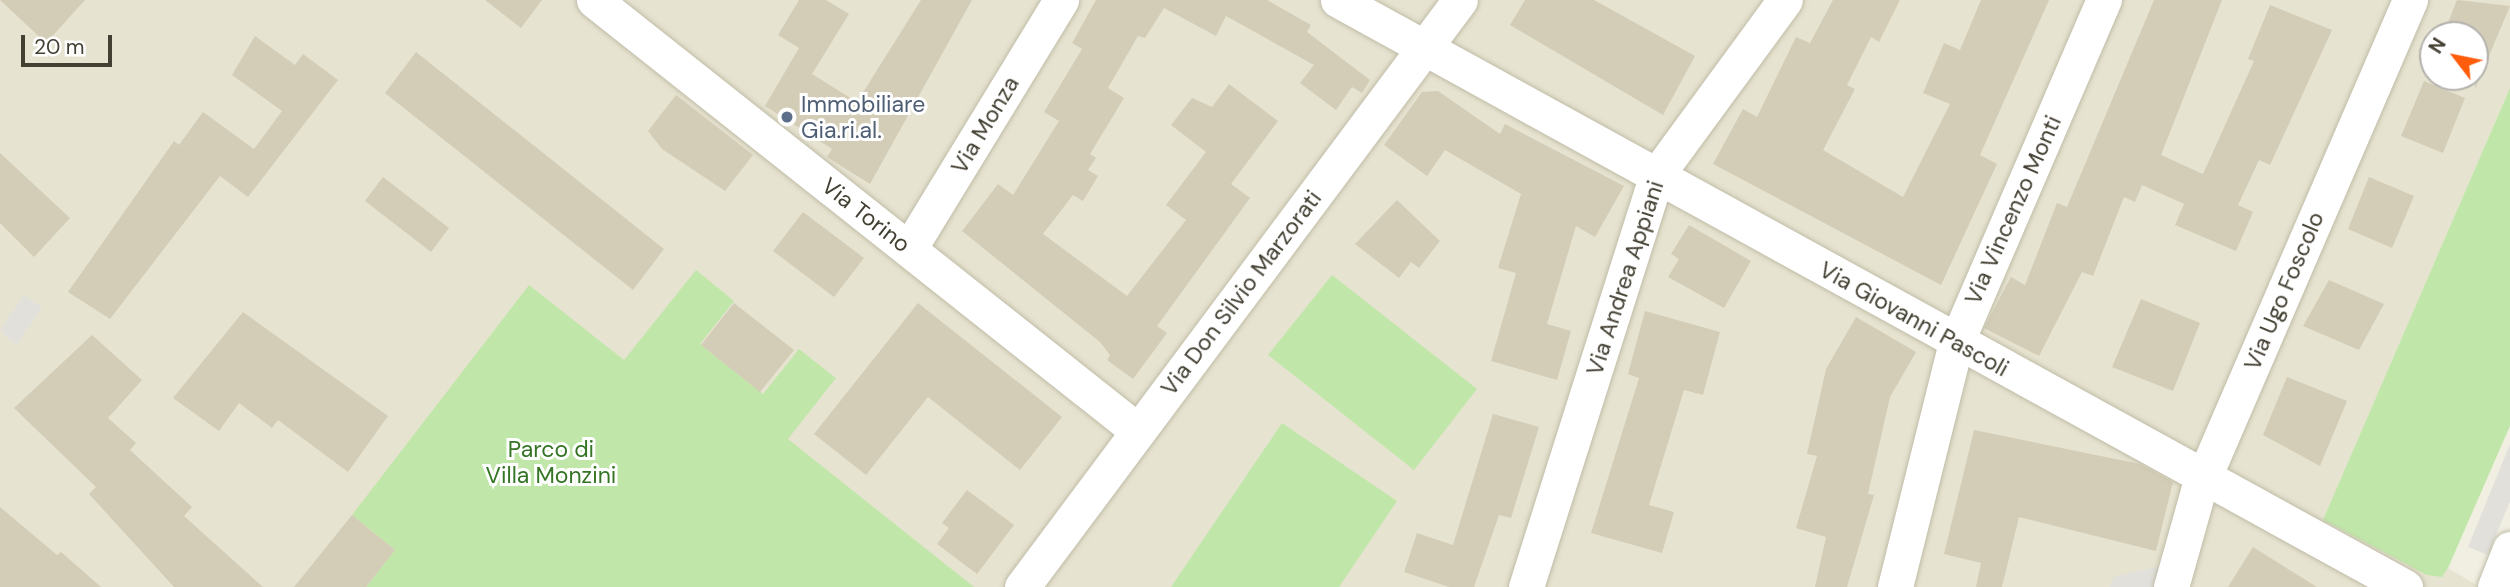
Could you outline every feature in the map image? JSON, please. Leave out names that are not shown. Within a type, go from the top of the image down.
[{"type":"street","name":"Via Torino","points":[[594,0],[1138,431]]},
{"type":"street","name":"Via Monza","points":[[909,249],[1061,0]]},
{"type":"street","name":"Via Giovanni Pascoli","points":[[1338,0],[1956,343],[2405,587]]},
{"type":"street","name":"Via Don Silvio Marzorati","points":[[1022,587],[1460,0]]},
{"type":"street","name":"Via Andrea Appiani","points":[[1527,587],[1656,176],[1785,0]]},
{"type":"street","name":"Via Vincenzo Monti","points":[[1895,587],[1956,343],[2105,0]]},
{"type":"street","name":"Via Ugo Foscolo","points":[[2171,587],[2204,477],[2410,0]]},
{"type":"street","points":[[2495,587],[2510,549]]},
{"type":"shaded area","points":[[0,0],[2510,0],[2510,88],[2324,519],[2442,577],[2448,568],[2480,587],[0,587]]},
{"type":"shaded area","points":[[24,295],[42,307],[16,346],[0,330]]},
{"type":"shaded area","points":[[2510,444],[2510,501],[2488,555],[2468,547]]},
{"type":"shaded area","points":[[2165,565],[2159,587],[2110,587],[2113,577]]},
{"type":"green space","points":[[2510,88],[2510,426],[2448,568],[2442,577],[2427,575],[2323,520]]},
{"type":"green space","name":"Parco di Villa Monzini","points":[[696,270],[734,301],[700,344],[763,394],[799,349],[836,378],[788,439],[974,587],[366,587],[395,550],[352,515],[529,285],[624,360]]},
{"type":"green space","points":[[1332,275],[1477,389],[1414,470],[1268,355]]},
{"type":"green space","points":[[1282,423],[1397,501],[1339,587],[1171,587]]},
{"type":"building","points":[[0,0],[85,0],[46,43]]},
{"type":"building","points":[[485,0],[542,0],[521,28]]},
{"type":"building","points":[[799,0],[826,0],[849,14],[812,74],[857,102],[921,0],[972,0],[870,184],[827,157],[832,149],[765,106],[799,48],[778,35]]},
{"type":"building","points":[[1096,0],[1267,0],[1311,25],[1307,32],[1370,80],[1362,93],[1352,87],[1336,110],[1300,83],[1314,65],[1226,16],[1216,36],[1164,8],[1145,38],[1138,36],[1108,88],[1124,98],[1090,154],[1096,158],[1088,170],[1098,176],[1083,201],[1073,195],[1043,234],[1127,296],[1186,220],[1166,205],[1206,152],[1171,125],[1192,98],[1212,107],[1229,84],[1278,121],[1231,184],[1250,198],[1157,326],[1167,333],[1133,379],[1107,360],[1110,355],[1100,342],[962,231],[998,184],[1013,195],[1059,121],[1044,112],[1082,49],[1072,43]]},
{"type":"building","points":[[1525,0],[1594,0],[1695,56],[1663,115],[1510,25]]},
{"type":"building","points":[[1833,0],[1900,0],[1879,42],[1871,37],[1847,85],[1855,89],[1823,150],[1903,197],[1950,104],[1923,93],[1944,43],[1960,50],[1981,0],[2049,0],[1980,155],[1997,164],[1941,285],[1713,164],[1743,109],[1757,117],[1796,37],[1810,43]]},
{"type":"building","points":[[2154,0],[2222,0],[2161,155],[2203,174],[2254,61],[2248,59],[2270,5],[2332,30],[2270,165],[2259,160],[2238,205],[2253,212],[2236,251],[2175,225],[2184,204],[2142,185],[2135,202],[2124,197],[2093,276],[2082,272],[2039,356],[1984,328],[2011,277],[2025,285],[2057,203],[2067,207]]},
{"type":"building","points":[[2457,0],[2510,6],[2489,56],[2489,21],[2449,21]]},
{"type":"building","points":[[255,36],[295,65],[303,54],[338,80],[248,197],[220,176],[110,319],[68,292],[174,141],[179,145],[203,112],[254,149],[282,111],[232,75]]},
{"type":"building","points":[[416,52],[664,249],[633,290],[385,93]]},
{"type":"building","points":[[1438,91],[1500,134],[1505,124],[1624,186],[1595,237],[1576,226],[1547,324],[1571,331],[1557,380],[1491,361],[1516,273],[1498,268],[1521,194],[1445,150],[1427,176],[1384,145],[1422,92]]},
{"type":"building","points":[[2420,91],[2448,91],[2465,98],[2443,153],[2401,136]]},
{"type":"building","points":[[676,95],[753,155],[725,191],[662,149],[648,131]]},
{"type":"building","points":[[0,153],[70,218],[34,257],[0,223]]},
{"type":"building","points":[[383,177],[449,228],[431,252],[365,201]]},
{"type":"building","points":[[2369,177],[2414,196],[2392,248],[2348,229]]},
{"type":"building","points":[[1397,200],[1440,241],[1419,268],[1411,262],[1399,278],[1355,244]]},
{"type":"building","points":[[803,212],[864,258],[834,297],[773,251]]},
{"type":"building","points":[[1689,225],[1751,261],[1724,308],[1668,277],[1679,259],[1671,254]]},
{"type":"building","points":[[2329,280],[2384,304],[2359,350],[2303,326]]},
{"type":"building","points":[[2141,299],[2200,323],[2173,391],[2112,367]]},
{"type":"building","points":[[734,303],[794,350],[760,392],[701,345]]},
{"type":"building","points":[[918,303],[1062,417],[1020,470],[928,397],[866,475],[814,434]]},
{"type":"building","points":[[1645,311],[1720,332],[1703,395],[1684,390],[1649,505],[1674,512],[1662,553],[1591,533],[1639,378],[1628,374]]},
{"type":"building","points":[[243,312],[388,416],[348,472],[278,420],[272,428],[239,403],[219,431],[173,398]]},
{"type":"building","points":[[1856,317],[1916,352],[1890,397],[1868,494],[1874,495],[1847,587],[1815,587],[1826,537],[1796,528],[1817,456],[1807,454],[1826,369]]},
{"type":"building","points":[[92,335],[142,380],[108,418],[136,443],[130,450],[192,507],[184,516],[263,587],[174,587],[89,494],[96,487],[14,408]]},
{"type":"building","points":[[2287,377],[2347,401],[2320,466],[2263,435]]},
{"type":"building","points":[[1493,414],[1539,427],[1511,518],[1499,515],[1474,587],[1449,587],[1404,572],[1417,533],[1453,545]]},
{"type":"building","points":[[1974,430],[2140,464],[2173,482],[2156,551],[2019,517],[2002,587],[1976,587],[1981,563],[1944,554]]},
{"type":"building","points":[[967,490],[1014,525],[977,574],[937,544],[949,528],[942,523]]},
{"type":"building","points":[[0,507],[57,555],[61,552],[101,587],[0,587]]},
{"type":"building","points":[[352,515],[395,550],[366,587],[294,587]]},
{"type":"building","points":[[2253,547],[2317,587],[2228,587]]},
{"type":"place","name":"Immobiliare Gia.ri.al.","points":[[787,117]]}]
